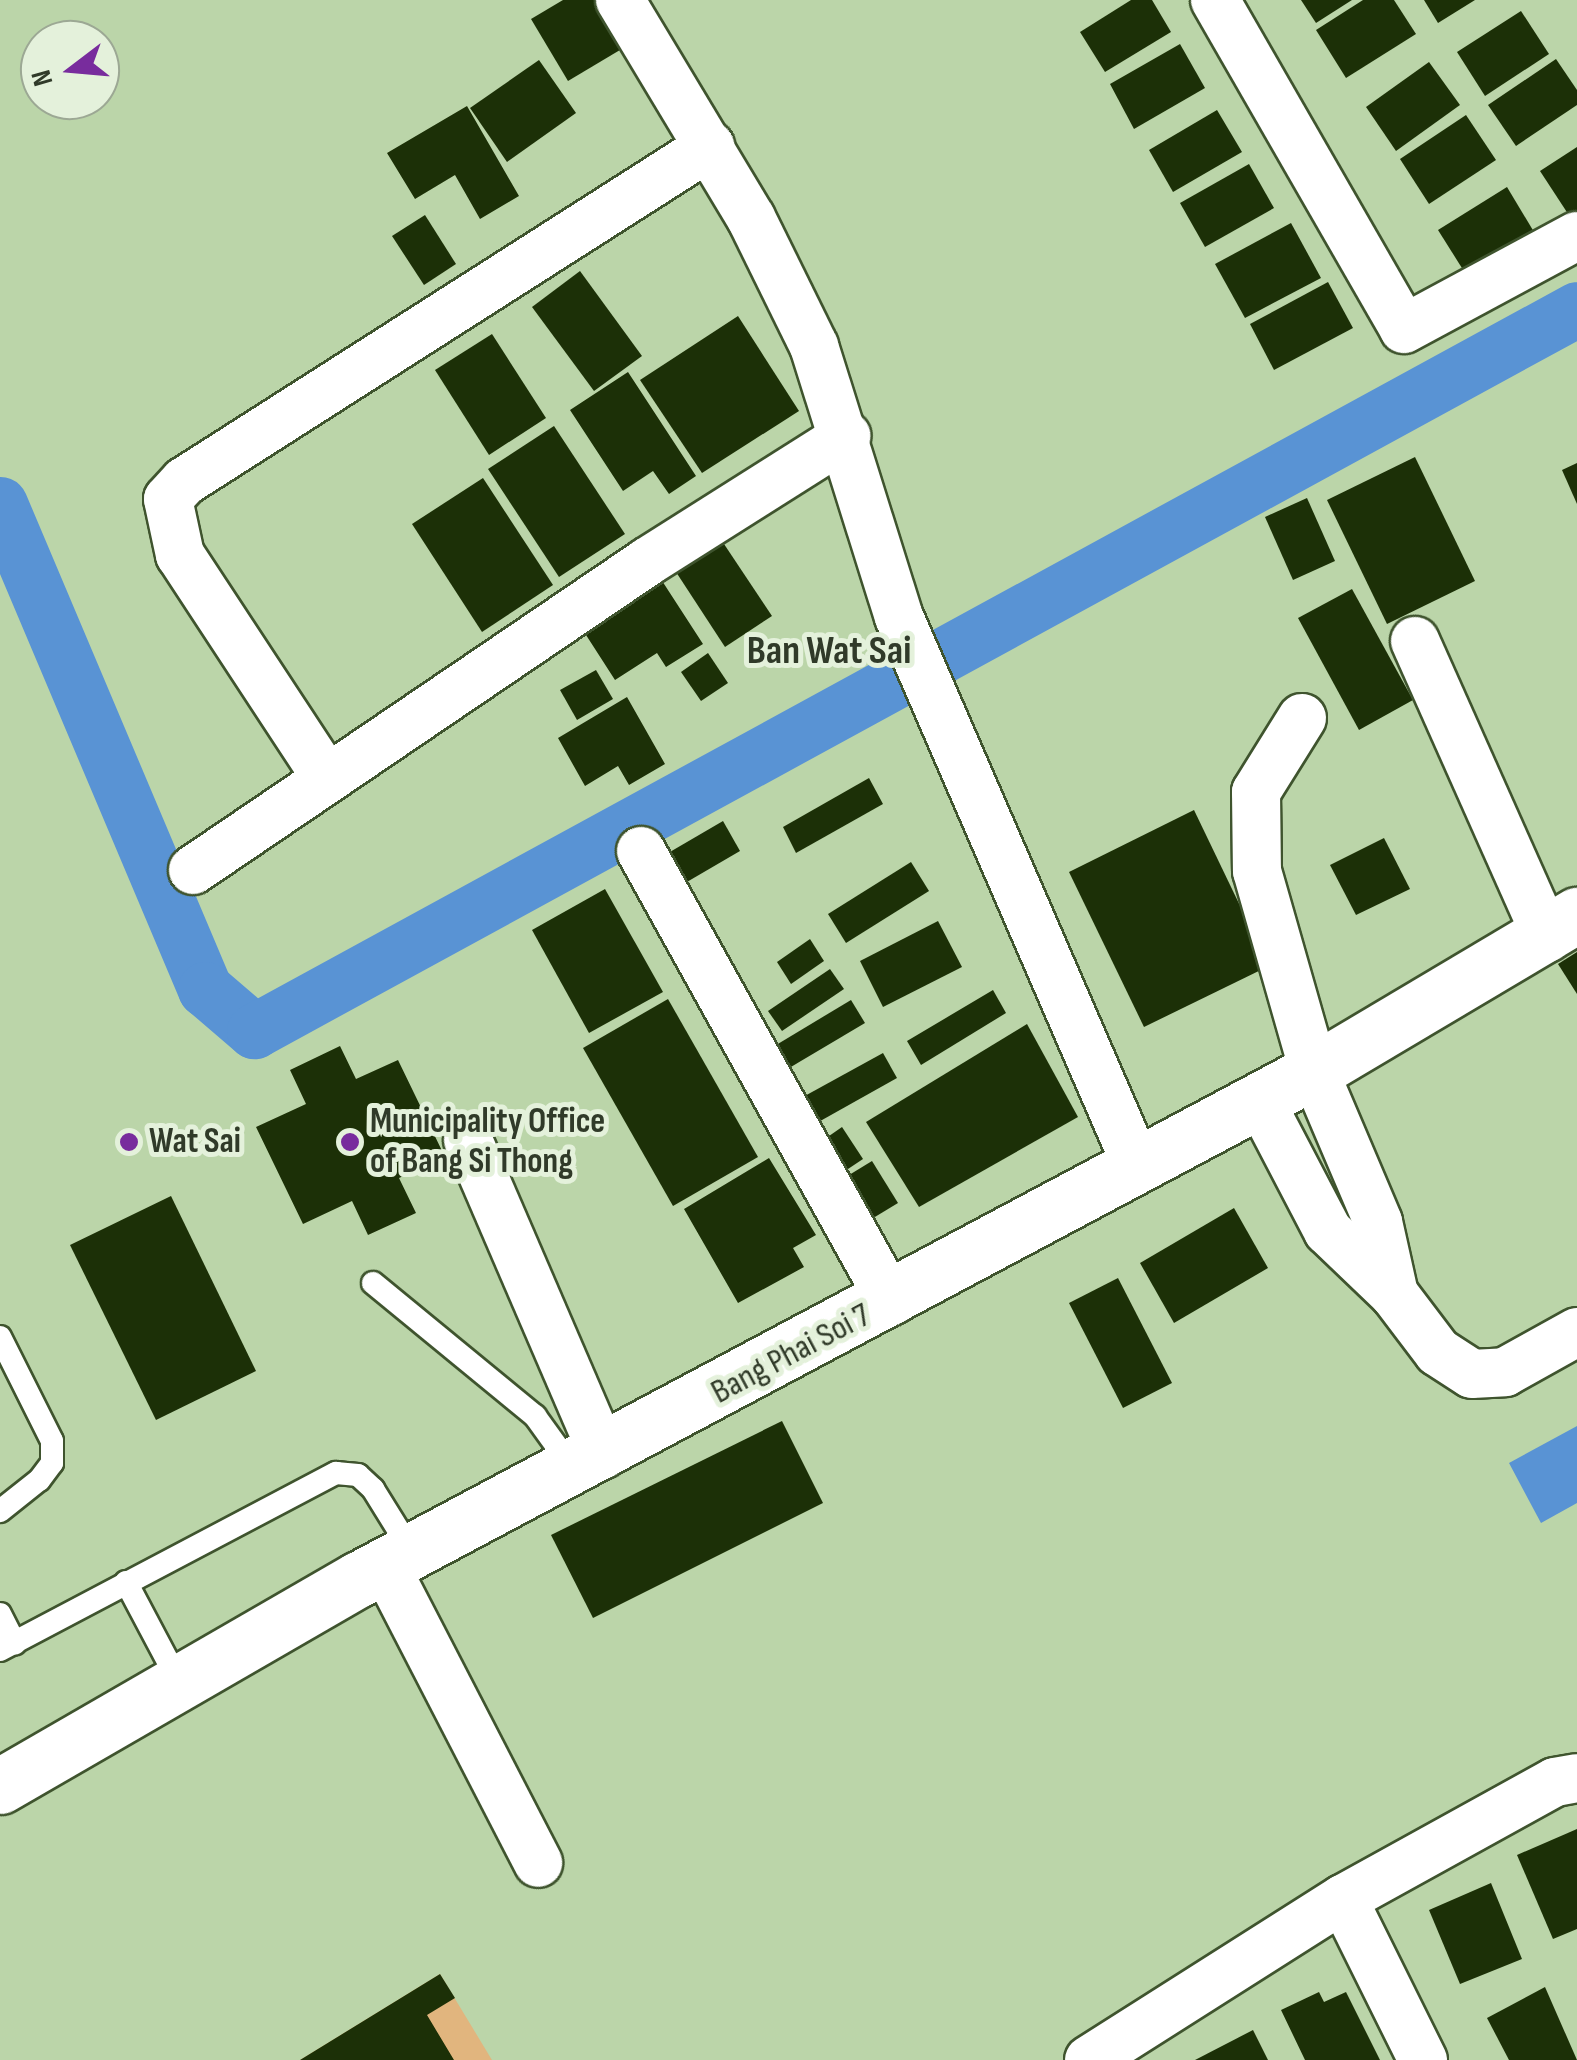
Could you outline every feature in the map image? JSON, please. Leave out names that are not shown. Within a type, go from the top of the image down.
[{"type":"street","points":[[620,0],[710,146],[814,346],[846,436],[899,617],[1137,1166]]},
{"type":"street","points":[[1215,0],[1404,329],[1577,236]]},
{"type":"street","points":[[326,777],[180,555],[168,500],[184,481],[710,146]]},
{"type":"street","points":[[193,870],[326,777],[846,436]]},
{"type":"street","points":[[1415,641],[1562,926]]},
{"type":"street","points":[[1302,718],[1256,792],[1257,871],[1314,1071],[1378,1222],[1394,1294]]},
{"type":"street","points":[[641,851],[891,1301]]},
{"type":"street","name":"Bang Phai Soi 7","points":[[0,1786],[398,1559],[589,1462],[1314,1071],[1562,926]]},
{"type":"street","points":[[1259,1099],[1328,1231],[1394,1294],[1438,1352],[1472,1374],[1505,1372],[1577,1332]]},
{"type":"street","points":[[468,1140],[589,1462]]},
{"type":"street","points":[[398,1559],[538,1862]]},
{"type":"street","points":[[1098,2057],[1343,1899],[1555,1782],[1577,1778]]},
{"type":"street","points":[[1343,1899],[1423,2060]]},
{"type":"lane","points":[[374,1283],[589,1462]]},
{"type":"lane","points":[[0,1337],[52,1442],[52,1462],[40,1480],[0,1511]]},
{"type":"lane","points":[[0,1614],[8,1646],[336,1473],[358,1475],[374,1490],[398,1559]]},
{"type":"lane","points":[[126,1582],[179,1682]]},
{"type":"shaded area","points":[[440,1974],[492,2060],[300,2060]]},
{"type":"water","points":[[1577,1426],[1577,1503],[1541,1523],[1509,1463]]},
{"type":"building","points":[[563,0],[596,0],[625,47],[568,81],[531,19]]},
{"type":"building","points":[[1131,0],[1152,0],[1171,32],[1105,72],[1080,32]]},
{"type":"building","points":[[1301,0],[1352,0],[1316,23]]},
{"type":"building","points":[[1363,0],[1394,0],[1416,34],[1346,78],[1316,30]]},
{"type":"building","points":[[1424,0],[1475,0],[1438,23]]},
{"type":"building","points":[[1521,11],[1549,54],[1485,96],[1457,52]]},
{"type":"building","points":[[1180,44],[1205,88],[1134,129],[1110,84]]},
{"type":"building","points":[[1556,59],[1577,90],[1577,105],[1516,146],[1488,105]]},
{"type":"building","points":[[539,60],[576,113],[507,162],[470,108]]},
{"type":"building","points":[[1429,62],[1460,105],[1396,151],[1366,107]]},
{"type":"building","points":[[467,106],[519,196],[480,219],[455,175],[415,199],[387,153]]},
{"type":"building","points":[[1217,110],[1242,152],[1173,192],[1149,150]]},
{"type":"building","points":[[1466,115],[1496,160],[1429,204],[1400,159]]},
{"type":"building","points":[[1577,147],[1577,221],[1574,223],[1540,171]]},
{"type":"building","points":[[1249,164],[1274,208],[1205,247],[1180,203]]},
{"type":"building","points":[[1507,187],[1540,242],[1472,284],[1438,230]]},
{"type":"building","points":[[425,215],[456,264],[424,285],[392,236]]},
{"type":"building","points":[[1291,223],[1321,278],[1245,318],[1215,264]]},
{"type":"building","points":[[580,271],[642,356],[594,391],[532,307]]},
{"type":"building","points":[[1328,282],[1353,328],[1274,370],[1250,324]]},
{"type":"building","points":[[738,316],[799,411],[702,473],[640,380]]},
{"type":"building","points":[[492,334],[546,418],[489,455],[435,370]]},
{"type":"building","points":[[628,372],[696,476],[669,494],[653,471],[623,491],[570,410]]},
{"type":"building","points":[[554,426],[625,534],[559,577],[488,469]]},
{"type":"building","points":[[1415,457],[1475,581],[1387,624],[1327,500]]},
{"type":"building","points":[[1577,463],[1577,504],[1562,470]]},
{"type":"building","points":[[483,478],[553,585],[482,632],[412,524]]},
{"type":"building","points":[[1307,498],[1335,561],[1293,580],[1265,517]]},
{"type":"building","points":[[722,541],[772,616],[725,647],[676,572]]},
{"type":"building","points":[[655,570],[703,644],[666,667],[657,653],[615,680],[577,621]]},
{"type":"building","points":[[1352,589],[1413,700],[1359,730],[1298,618]]},
{"type":"building","points":[[708,653],[728,683],[701,701],[681,672]]},
{"type":"building","points":[[596,670],[613,699],[577,720],[560,690]]},
{"type":"building","points":[[627,697],[665,764],[629,785],[618,766],[585,786],[558,738]]},
{"type":"building","points":[[869,778],[883,804],[796,853],[783,827]]},
{"type":"building","points":[[1194,810],[1269,966],[1144,1027],[1069,872]]},
{"type":"building","points":[[723,821],[740,851],[668,893],[651,863]]},
{"type":"building","points":[[1384,838],[1410,889],[1356,915],[1330,865]]},
{"type":"building","points":[[911,862],[929,891],[846,943],[828,914]]},
{"type":"building","points":[[605,889],[663,992],[589,1033],[532,930]]},
{"type":"building","points":[[938,921],[962,967],[883,1007],[860,961]]},
{"type":"building","points":[[810,939],[824,961],[791,984],[777,962]]},
{"type":"building","points":[[1577,952],[1577,994],[1558,964]]},
{"type":"building","points":[[830,969],[844,989],[782,1031],[768,1011]]},
{"type":"building","points":[[993,990],[1006,1013],[921,1065],[907,1041]]},
{"type":"building","points":[[668,999],[758,1157],[673,1206],[583,1048]]},
{"type":"building","points":[[851,1000],[865,1023],[774,1077],[761,1054]]},
{"type":"building","points":[[1027,1024],[1078,1117],[919,1207],[866,1122]]},
{"type":"building","name":"Municipality Office of Bang Si Thong","points":[[340,1046],[356,1079],[398,1060],[445,1157],[399,1178],[416,1213],[368,1235],[352,1201],[303,1224],[256,1127],[306,1104],[290,1070]]},
{"type":"building","points":[[883,1053],[897,1078],[806,1129],[792,1103]]},
{"type":"building","points":[[842,1127],[863,1159],[830,1181],[809,1150]]},
{"type":"building","points":[[769,1158],[816,1235],[793,1248],[804,1267],[738,1303],[684,1209]]},
{"type":"building","points":[[872,1161],[898,1203],[860,1226],[836,1183]]},
{"type":"building","points":[[171,1196],[256,1371],[156,1420],[70,1245]]},
{"type":"building","points":[[1234,1208],[1268,1268],[1174,1323],[1140,1263]]},
{"type":"building","points":[[1118,1278],[1172,1383],[1123,1408],[1069,1303]]},
{"type":"building","points":[[782,1421],[823,1503],[593,1618],[551,1535]]},
{"type":"building","points":[[1577,1829],[1577,1929],[1553,1939],[1517,1855]]},
{"type":"building","points":[[1491,1883],[1522,1959],[1460,1984],[1429,1910]]},
{"type":"building","points":[[440,1974],[455,1998],[427,2015],[454,2060],[300,2060]]},
{"type":"building","points":[[1545,1987],[1577,2060],[1509,2060],[1487,2018]]},
{"type":"building","points":[[1319,1992],[1324,2002],[1346,1992],[1380,2060],[1305,2060],[1281,2010]]},
{"type":"building","points":[[1253,2030],[1268,2060],[1195,2060]]},
{"type":"waterway","points":[[0,504],[205,989],[254,1031],[1577,309]]},
{"type":"place","name":"Wat Sai","points":[[129,1142]]},
{"type":"place","name":"Municipality Office of Bang Si Thong","points":[[350,1142]]},
{"type":"district","name":"Ban Wat Sai","points":[[829,651]]}]
